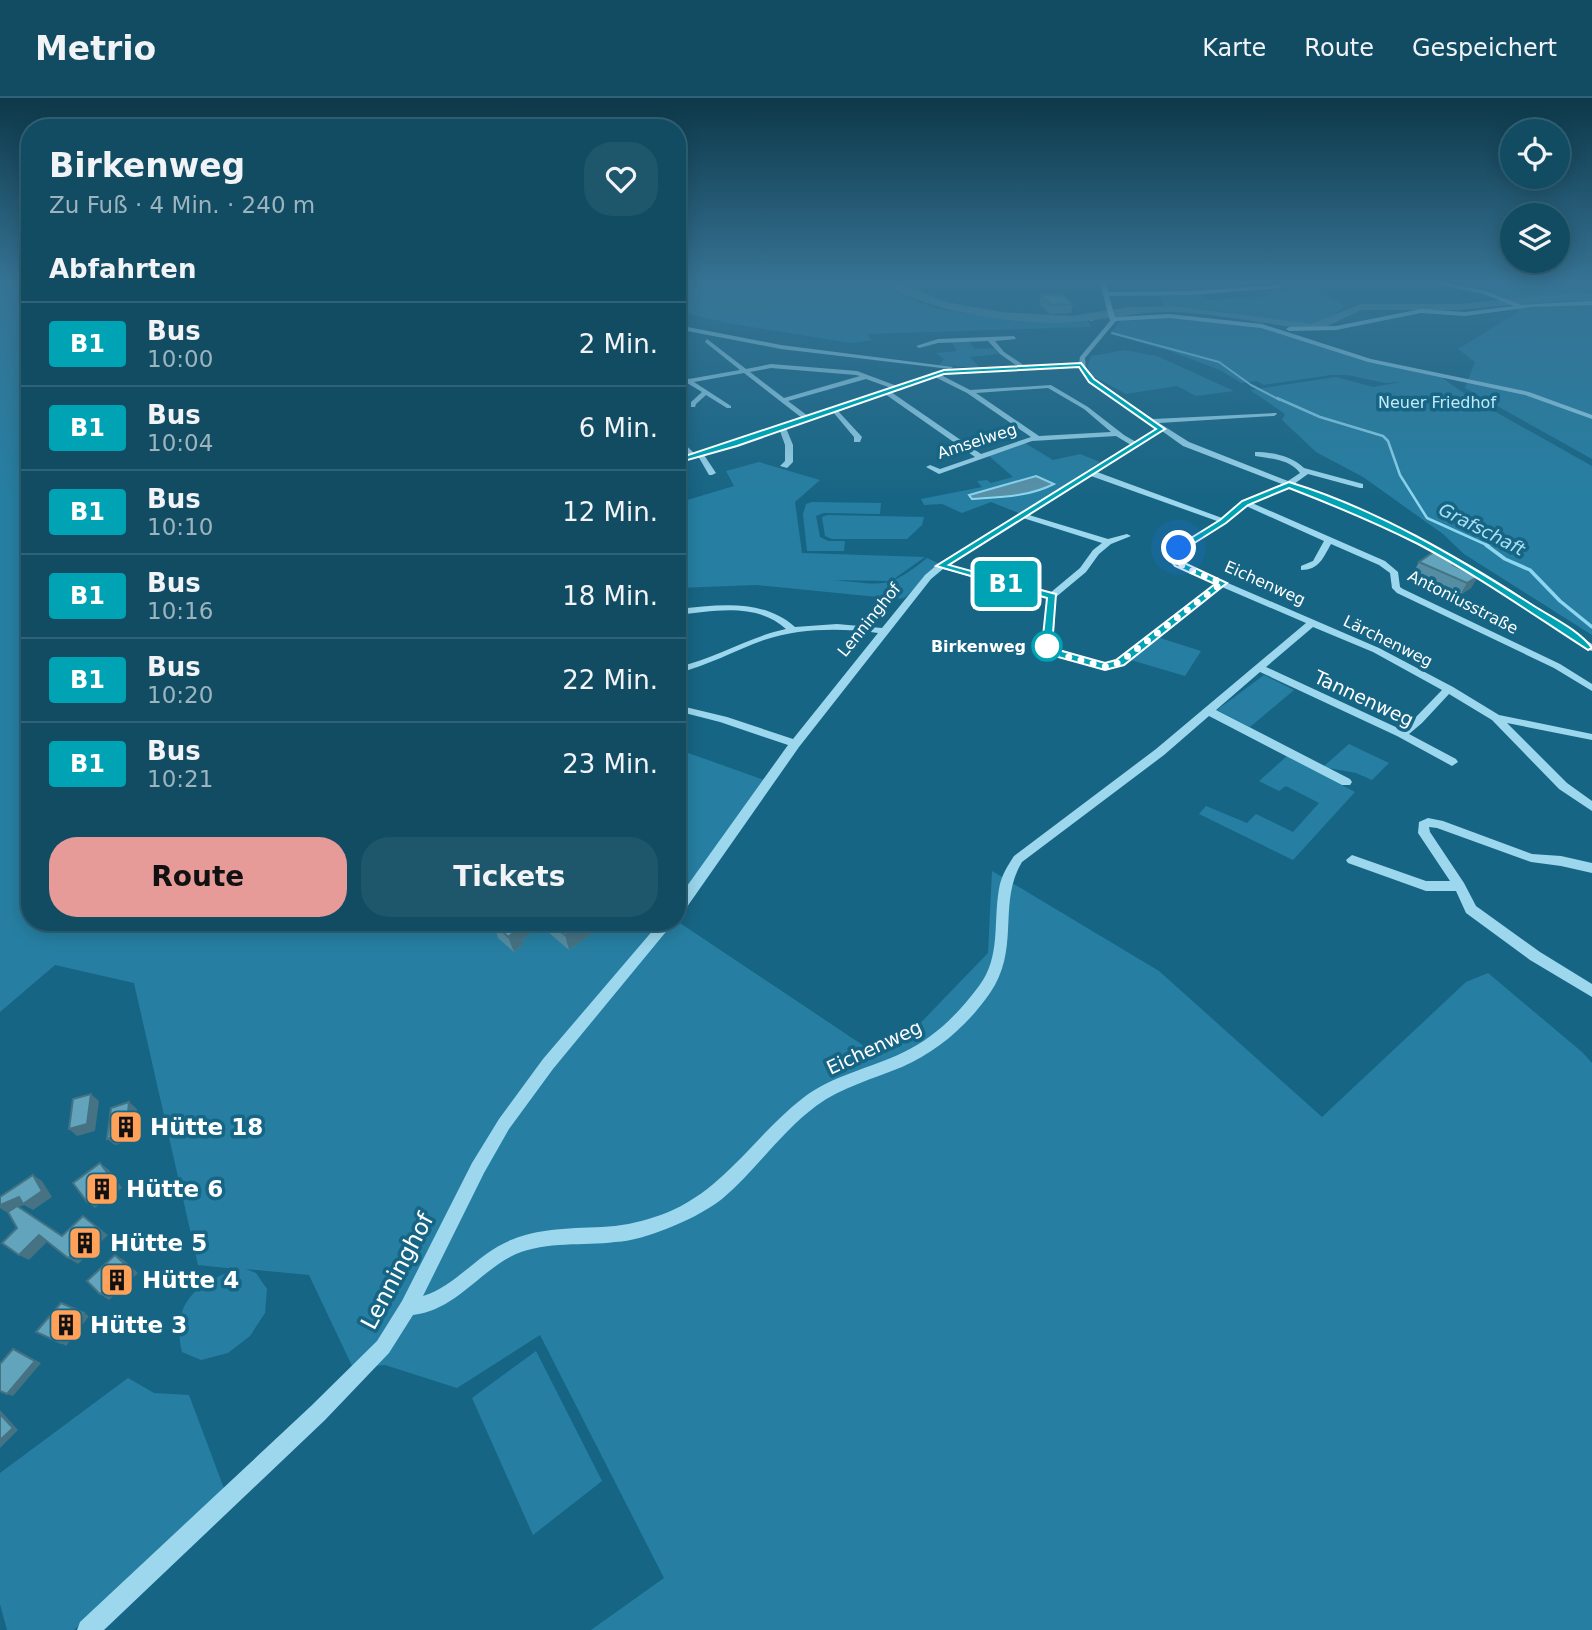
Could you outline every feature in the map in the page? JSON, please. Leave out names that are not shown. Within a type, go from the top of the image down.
[{"type":"street","points":[[726,354],[807,418]]},
{"type":"street","points":[[840,354],[972,369],[1081,365]]},
{"type":"street","points":[[1004,354],[1024,368]]},
{"type":"street","points":[[1084,354],[1081,365],[1091,380],[1193,448],[1354,510],[1423,543],[1470,569],[1592,648]]},
{"type":"street","points":[[1350,354],[1527,393],[1592,417]]},
{"type":"street","points":[[907,363],[969,392],[1037,438]]},
{"type":"street","points":[[688,381],[771,366],[851,372],[869,376],[900,389]]},
{"type":"street","points":[[686,458],[936,375],[972,369]]},
{"type":"street","points":[[784,400],[869,376]]},
{"type":"street","points":[[688,381],[729,407]]},
{"type":"street","points":[[969,392],[1049,386],[1093,413],[1117,434],[1135,444]]},
{"type":"street","points":[[693,406],[706,392]]},
{"type":"street","points":[[887,393],[980,457]]},
{"type":"street","points":[[834,410],[858,437],[857,440]]},
{"type":"street","points":[[1150,421],[1274,414]]},
{"type":"street","points":[[782,427],[790,452],[789,462],[784,466]]},
{"type":"street","name":"Lenninghof","points":[[686,897],[795,744],[928,578],[941,566],[1161,429]]},
{"type":"street","name":"Amselweg","points":[[930,467],[939,472],[1037,438],[1117,434]]},
{"type":"street","points":[[686,447],[712,473]]},
{"type":"street","points":[[1258,454],[1283,459],[1303,470],[1360,486]]},
{"type":"street","points":[[1289,485],[1302,476],[1303,470]]},
{"type":"street","points":[[1091,473],[1223,522]]},
{"type":"street","name":"Eichenweg","points":[[408,1307],[421,1307],[441,1299],[490,1259],[518,1245],[556,1236],[633,1231],[691,1210],[727,1185],[766,1142],[810,1101],[848,1079],[927,1047],[979,996],[996,971],[1004,941],[1006,882],[1014,863],[1032,846],[1160,752],[1312,623],[1185,568],[1172,556],[1184,544],[1223,522],[1245,503],[1289,485]]},
{"type":"street","name":"Antoniusstraße","points":[[1245,503],[1389,567],[1394,572],[1395,585],[1400,591],[1557,666],[1592,688]]},
{"type":"street","points":[[1025,516],[1108,542]]},
{"type":"street","points":[[1127,536],[1108,542],[1083,570],[1052,596],[1048,649],[1108,667],[1120,662],[1222,583]]},
{"type":"street","points":[[1304,568],[1316,564],[1329,540]]},
{"type":"street","points":[[941,566],[1052,596]]},
{"type":"street","points":[[686,612],[756,610],[776,615],[793,630]]},
{"type":"street","name":"Lärchenweg","points":[[1312,623],[1391,657],[1496,718],[1557,780],[1589,802]]},
{"type":"street","points":[[686,667],[709,661],[758,640],[793,630],[846,626],[884,631]]},
{"type":"street","name":"Tannenweg","points":[[1259,668],[1401,734],[1452,762]]},
{"type":"street","name":"Lärchenweg","points":[[1401,734],[1418,721],[1449,689]]},
{"type":"street","points":[[686,710],[723,719],[795,744]]},
{"type":"street","points":[[1209,711],[1346,782]]},
{"type":"street","points":[[1496,718],[1592,737]]},
{"type":"street","points":[[1592,868],[1531,858],[1439,824],[1425,823],[1424,833],[1460,886],[1471,909],[1535,956],[1592,991]]},
{"type":"street","points":[[1352,860],[1426,886],[1460,886]]},
{"type":"street","name":"Lenninghof","points":[[88,1630],[369,1364],[408,1307],[478,1168],[505,1124],[548,1064],[660,931]]},
{"type":"green space","points":[[0,354],[21,354],[21,931],[686,931],[686,927],[870,1050],[903,1041],[988,953],[992,871],[1159,971],[1322,1117],[1466,982],[1488,973],[1592,1063],[1592,1630],[591,1630],[664,1578],[540,1335],[457,1388],[385,1365],[353,1368],[309,1275],[246,1269],[256,1273],[267,1289],[265,1313],[250,1336],[228,1353],[201,1360],[182,1352],[180,1321],[189,1298],[208,1282],[236,1269],[198,1265],[134,983],[55,965],[0,1012]]},
{"type":"green space","points":[[938,354],[994,354],[970,357],[980,368],[939,365],[944,359]]},
{"type":"green space","name":"Neuer Friedhof","points":[[1179,354],[1348,354],[1369,362],[1441,377],[1469,397],[1592,466],[1592,635],[1464,554],[1443,534],[1363,477],[1316,452],[1282,420],[1285,414],[1250,390],[1336,377],[1373,387],[1402,382],[1385,383],[1348,375],[1331,375],[1264,385],[1257,381],[1241,383],[1222,371]]},
{"type":"green space","points":[[1465,354],[1592,354],[1592,459],[1465,388],[1475,362]]},
{"type":"green space","points":[[1091,356],[1157,356],[1234,391],[1196,396],[1177,386],[1126,394],[1093,376],[1087,367]]},
{"type":"green space","points":[[1025,443],[1053,460],[1080,454],[1100,462],[1021,514],[991,502],[962,513],[942,504],[924,505],[921,499],[982,487],[977,481],[987,480],[991,483],[1013,477],[989,456]],"holes":[[[1011,484],[1038,492],[972,499],[969,496]]]},
{"type":"green space","points":[[759,462],[820,480],[795,502],[802,553],[925,557],[891,581],[927,558],[942,565],[904,598],[898,599],[756,585],[686,588],[686,500],[734,486],[726,471]],"holes":[[[832,580],[891,581],[874,583]]]},
{"type":"green space","points":[[881,503],[880,514],[824,513],[816,516],[820,537],[828,541],[845,541],[844,551],[807,551],[803,514],[806,504]]},
{"type":"green space","points":[[822,517],[924,517],[922,525],[907,539],[832,539],[825,536]]},
{"type":"green space","points":[[1160,638],[1201,651],[1185,676],[1131,660]]},
{"type":"green space","points":[[1264,675],[1294,690],[1250,727],[1217,710]]},
{"type":"green space","points":[[1349,744],[1389,763],[1372,780],[1356,773],[1323,767]]},
{"type":"green space","points":[[686,752],[767,781],[686,892]]},
{"type":"green space","points":[[1287,756],[1355,792],[1293,860],[1199,814],[1206,806],[1247,823],[1256,814],[1293,832],[1319,803],[1286,786],[1279,791],[1259,781]]},
{"type":"green space","points":[[536,1351],[602,1481],[533,1535],[472,1398]]},
{"type":"green space","points":[[128,1378],[154,1393],[189,1395],[225,1491],[74,1630],[7,1630],[0,1604],[0,1473]]},
{"type":"shaded area","points":[[1036,476],[1054,484],[1014,496],[972,499],[969,495]]},
{"type":"building","points":[[1435,551],[1458,562],[1453,565],[1478,577],[1467,583],[1419,562]]},
{"type":"building","points":[[502,931],[516,931],[508,937]]},
{"type":"building","points":[[91,1094],[87,1124],[69,1129],[73,1099]]},
{"type":"building","points":[[129,1102],[126,1133],[107,1139],[111,1108]]},
{"type":"building","points":[[100,1163],[114,1182],[87,1202],[73,1183]]},
{"type":"building","points":[[33,1175],[42,1191],[23,1204],[19,1197],[0,1205],[0,1197]]},
{"type":"building","points":[[17,1206],[62,1236],[83,1216],[99,1229],[68,1258],[39,1235],[19,1255],[2,1243],[17,1228],[8,1212]]},
{"type":"building","points":[[115,1255],[129,1268],[100,1294],[87,1281]]},
{"type":"building","name":"Hütte 3","points":[[61,1303],[84,1313],[61,1343],[36,1332]]},
{"type":"building","points":[[13,1349],[35,1361],[7,1394],[0,1391],[0,1364]]},
{"type":"building","points":[[0,1414],[13,1428],[0,1440]]},
{"type":"waterway","name":"Grafschaft","points":[[1191,354],[1219,362],[1251,385],[1280,400]]},
{"type":"waterway","name":"Grafschaft","points":[[1277,398],[1320,417],[1383,436],[1388,441],[1400,475],[1427,518],[1489,546]]},
{"type":"waterway","name":"Grafschaft","points":[[1486,545],[1505,559],[1530,570],[1560,601],[1592,627]]},
{"type":"bus line","name":"B1","points":[[686,457],[734,444],[944,372],[1081,365],[1091,380],[1161,429],[941,566],[1052,596],[1047,646],[1051,651],[1105,667],[1120,662],[1222,583],[1179,564],[1172,556],[1173,553],[1223,522],[1245,503],[1289,485],[1354,510],[1423,543],[1470,569],[1592,648]]},
{"type":"place","name":"Birkenweg","points":[[1047,646]]},
{"type":"place","name":"Hütte 18","points":[[126,1127]]},
{"type":"place","name":"Hütte 6","points":[[102,1189]]},
{"type":"place","name":"Hütte 5","points":[[85,1243]]},
{"type":"place","name":"Hütte 4","points":[[117,1280]]},
{"type":"place","name":"Hütte 3","points":[[66,1325]]},
{"type":"route","points":[[1047,646],[1054,653],[1102,666],[1108,667],[1120,662],[1222,583],[1175,561],[1172,556],[1179,548]]}]
